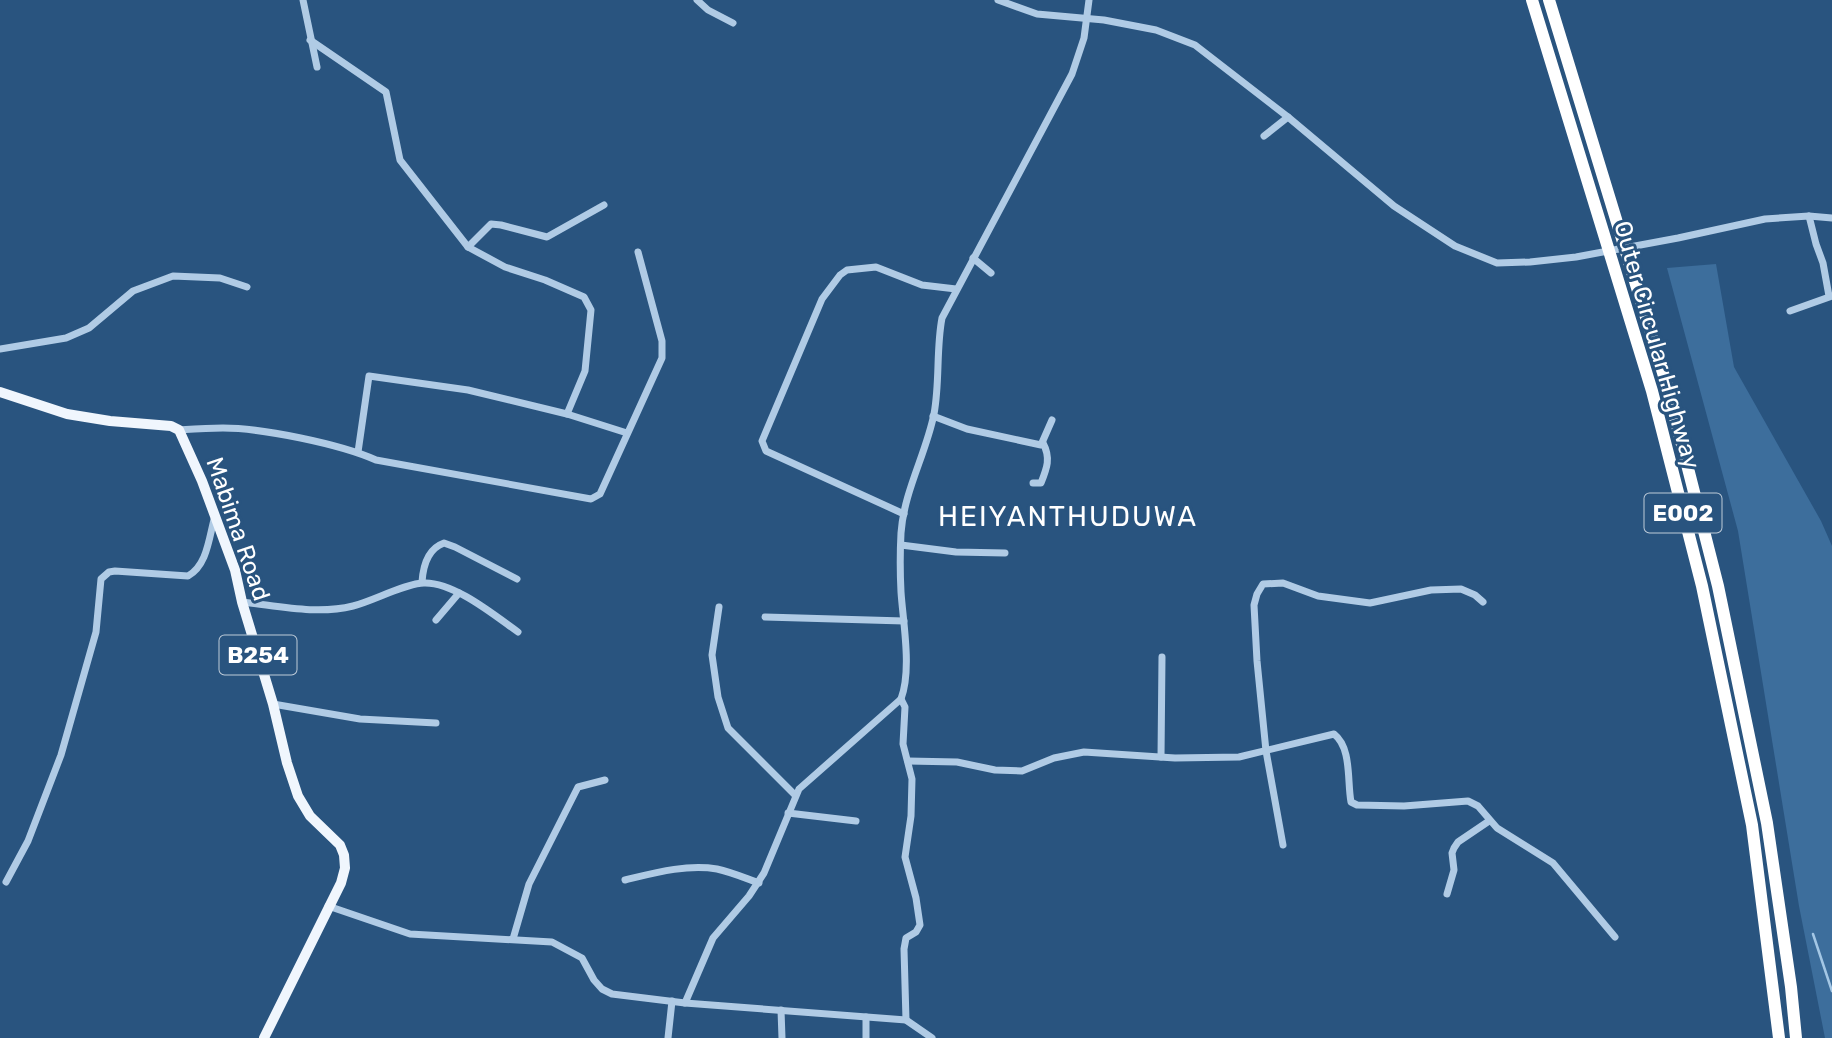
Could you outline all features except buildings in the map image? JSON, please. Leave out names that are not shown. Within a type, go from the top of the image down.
[{"type":"highway","name":"Outer Circular Highway","points":[[1532,0],[1652,391],[1702,586],[1752,825],[1779,1038]]},
{"type":"highway","name":"Outer Circular Highway","points":[[1549,0],[1667,386],[1718,586],[1767,823],[1796,1038]]},
{"type":"main road","points":[[0,392],[67,414],[110,421],[159,424],[179,430]]},
{"type":"main road","name":"Mabima Road","points":[[179,430],[235,570],[298,796],[310,816],[340,845],[344,855],[345,868],[341,883],[264,1038]]},
{"type":"street","points":[[303,0],[317,67]]},
{"type":"street","points":[[697,0],[708,10],[733,23]]},
{"type":"street","points":[[998,0],[1037,13],[1156,30],[1195,45],[1288,117],[1394,206],[1455,246],[1497,263],[1576,257],[1765,219],[1809,216],[1832,218]]},
{"type":"street","points":[[906,1020],[905,942],[920,925],[905,857],[911,816],[912,779],[903,744],[905,706],[901,699],[905,666],[900,572],[904,513],[933,416],[942,318],[1072,74],[1084,38],[1089,0]]},
{"type":"street","points":[[310,40],[386,92],[400,160],[468,247],[505,267],[584,297],[591,310],[585,371],[567,414]]},
{"type":"street","points":[[1264,136],[1288,117]]},
{"type":"street","points":[[468,247],[491,224],[547,237],[604,205]]},
{"type":"street","points":[[1790,311],[1831,296],[1824,262],[1809,216]]},
{"type":"street","points":[[179,430],[238,429],[278,435],[358,452],[376,460],[591,499],[600,494],[662,358],[662,341],[638,252]]},
{"type":"street","points":[[973,258],[991,273]]},
{"type":"street","points":[[904,513],[766,451],[762,441],[822,299],[840,275],[847,270],[876,267],[922,285],[956,289]]},
{"type":"street","points":[[0,349],[66,338],[89,328],[133,291],[173,276],[220,278],[247,287]]},
{"type":"street","points":[[358,452],[369,376],[468,390],[567,414],[627,433]]},
{"type":"street","points":[[933,416],[967,429],[1013,440],[1041,445],[1044,443]]},
{"type":"street","points":[[1032,483],[1041,483],[1043,478],[1049,454],[1044,443],[1052,420]]},
{"type":"street","points":[[6,881],[28,841],[61,755],[96,632],[101,579],[109,572],[115,571],[188,576],[197,570],[203,559],[215,515]]},
{"type":"street","points":[[422,582],[424,563],[434,548],[444,543],[517,579]]},
{"type":"street","points":[[901,545],[956,552],[1005,553]]},
{"type":"street","points":[[242,602],[324,611],[354,606],[422,582],[438,584],[458,593],[518,632]]},
{"type":"street","points":[[1283,845],[1266,751],[1257,661],[1254,605],[1263,584],[1283,583],[1318,596],[1370,603],[1431,590],[1461,589],[1483,602]]},
{"type":"street","points":[[436,620],[458,593]]},
{"type":"street","points":[[719,607],[712,655],[718,697],[728,727],[795,795]]},
{"type":"street","points":[[765,617],[904,621]]},
{"type":"street","points":[[1161,657],[1161,757]]},
{"type":"street","points":[[685,1003],[713,938],[759,883],[795,795],[806,782],[901,699]]},
{"type":"street","points":[[273,704],[360,719],[436,723]]},
{"type":"street","points":[[908,761],[957,762],[995,770],[1022,771],[1054,758],[1084,752],[1161,757],[1239,757],[1334,734],[1340,739],[1345,751],[1351,802],[1357,805],[1404,806],[1468,801],[1478,806],[1497,828],[1553,863],[1615,937]]},
{"type":"street","points":[[513,939],[529,884],[578,787],[605,780]]},
{"type":"street","points":[[788,813],[856,821]]},
{"type":"street","points":[[1447,894],[1454,870],[1451,853],[1465,837],[1489,821]]},
{"type":"street","points":[[625,880],[681,869],[701,868],[732,873],[759,883]]},
{"type":"street","points":[[328,906],[410,934],[552,942],[582,958],[594,980],[602,989],[612,994],[685,1003],[906,1020],[932,1038]]},
{"type":"street","points":[[668,1038],[673,1001]]},
{"type":"street","points":[[781,1010],[782,1038]]},
{"type":"street","points":[[866,1017],[866,1038]]},
{"type":"shaded area","points":[[1716,264],[1734,367],[1821,521],[1832,546],[1832,1038],[1825,1038],[1799,906],[1738,531],[1667,268]]},
{"type":"waterway","points":[[1813,934],[1832,991]]},
{"type":"district","name":"HEIYANTHUDUWA","points":[[1068,516]]}]
